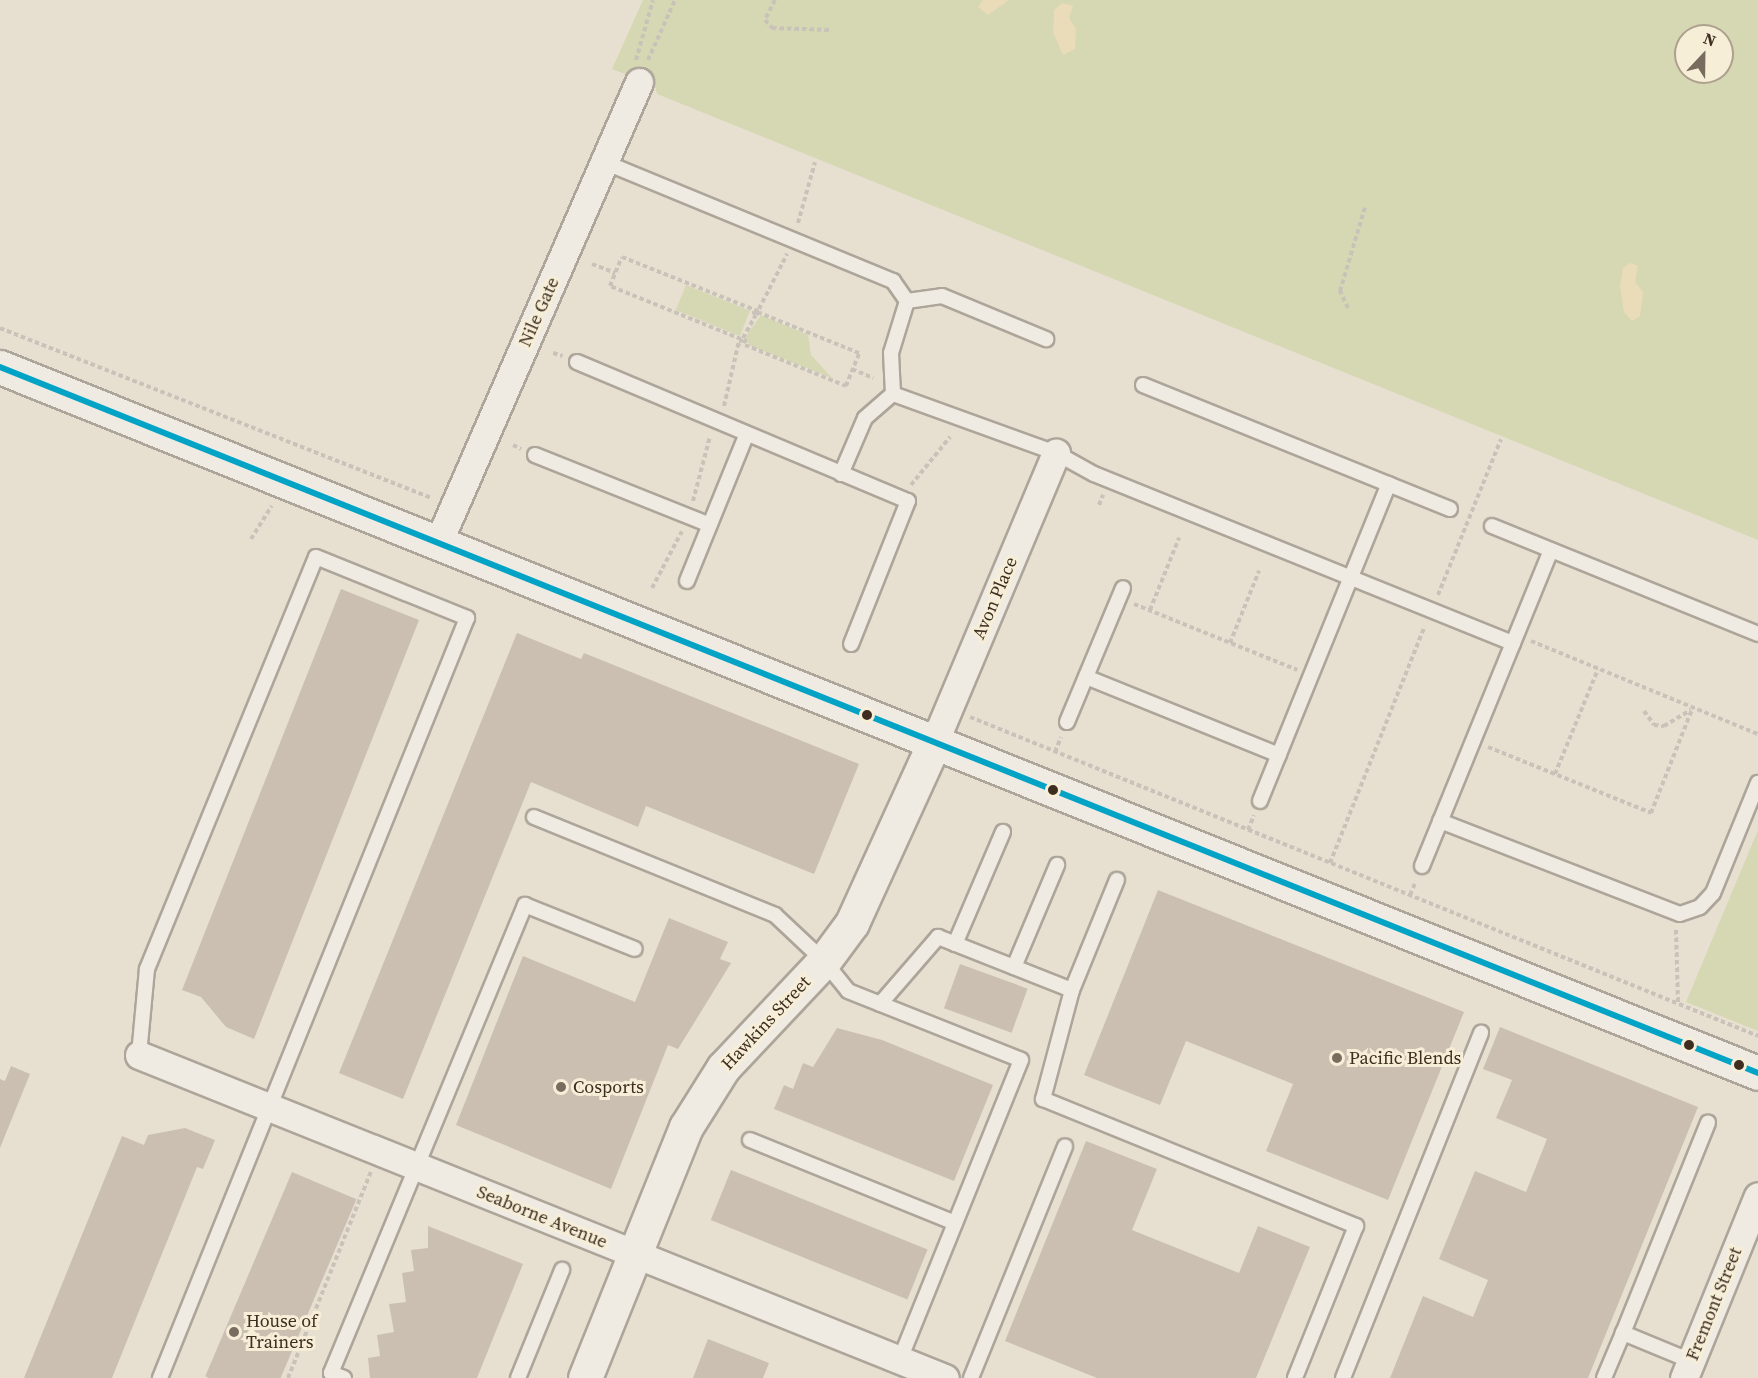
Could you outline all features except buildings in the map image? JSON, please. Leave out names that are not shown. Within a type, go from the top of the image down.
[{"type":"main road","points":[[0,367],[1758,1073]]},
{"type":"main road","name":"Hawkins Street","points":[[585,1378],[686,1127],[723,1068],[824,961],[868,897],[934,743]]},
{"type":"street","name":"Nile Gate","points":[[438,543],[639,82]]},
{"type":"street","name":"Avon Place","points":[[934,743],[1056,453]]},
{"type":"street","name":"Seaborne Avenue","points":[[139,1055],[945,1378]]},
{"type":"street","name":"Fremont Street","points":[[1687,1370],[1758,1196]]},
{"type":"lane","points":[[604,162],[871,268],[893,281],[907,301]]},
{"type":"lane","points":[[907,301],[942,296],[1046,339]]},
{"type":"lane","points":[[893,394],[891,353],[907,301]]},
{"type":"lane","points":[[577,362],[746,436],[906,500],[851,644]]},
{"type":"lane","points":[[1143,385],[1450,509]]},
{"type":"lane","points":[[893,394],[1056,453],[1094,474],[1513,643]]},
{"type":"lane","points":[[841,474],[866,418],[893,394]]},
{"type":"lane","points":[[687,580],[746,436]]},
{"type":"lane","points":[[535,455],[710,525]]},
{"type":"lane","points":[[1260,801],[1389,484]]},
{"type":"lane","points":[[1492,526],[1758,634]]},
{"type":"lane","points":[[1422,866],[1551,550]]},
{"type":"lane","points":[[139,1055],[147,969],[316,557],[467,618],[160,1378]]},
{"type":"lane","points":[[1067,722],[1120,593]]},
{"type":"lane","points":[[1086,677],[1279,755]]},
{"type":"lane","points":[[1440,821],[1680,914],[1700,907],[1713,893],[1758,783]]},
{"type":"lane","points":[[534,817],[776,915],[824,961],[848,991],[1021,1060],[900,1360]]},
{"type":"lane","points":[[955,944],[1003,832]]},
{"type":"lane","points":[[1014,967],[1058,865]]},
{"type":"lane","points":[[1118,880],[1072,990],[1043,1099],[1356,1226],[1295,1378]]},
{"type":"lane","points":[[344,1378],[331,1373],[418,1168],[525,905],[635,949]]},
{"type":"lane","points":[[880,1004],[938,937],[1072,990]]},
{"type":"lane","points":[[1343,1378],[1481,1033]]},
{"type":"lane","points":[[1604,1378],[1708,1123]]},
{"type":"lane","points":[[750,1140],[955,1223]]},
{"type":"lane","points":[[971,1378],[1065,1146]]},
{"type":"lane","points":[[518,1378],[562,1270]]},
{"type":"lane","points":[[1623,1333],[1687,1370]]},
{"type":"path","points":[[639,82],[637,54],[653,0]]},
{"type":"path","points":[[639,82],[675,0]]},
{"type":"path","points":[[775,0],[765,20],[772,28],[831,30]]},
{"type":"path","points":[[797,227],[815,162]]},
{"type":"path","points":[[1348,309],[1340,291],[1365,207]]},
{"type":"path","points":[[722,412],[743,345],[742,338],[758,312],[789,246]]},
{"type":"path","points":[[742,338],[610,286],[622,257],[859,353],[846,386],[743,345]]},
{"type":"path","points":[[592,264],[615,273]]},
{"type":"path","points":[[0,328],[430,497]]},
{"type":"path","points":[[852,369],[873,378]]},
{"type":"path","points":[[693,502],[696,471],[712,430]]},
{"type":"path","points":[[906,500],[914,478],[950,437]]},
{"type":"path","points":[[1436,601],[1501,440]]},
{"type":"path","points":[[251,539],[264,525],[282,480]]},
{"type":"path","points":[[1450,509],[1492,526]]},
{"type":"path","points":[[652,588],[683,526]]},
{"type":"path","points":[[1150,610],[1179,538]]},
{"type":"path","points":[[1230,643],[1259,571]]},
{"type":"path","points":[[1120,593],[1150,610],[1312,675]]},
{"type":"path","points":[[1330,863],[1428,620]]},
{"type":"path","points":[[1530,641],[1758,734]]},
{"type":"path","points":[[1555,774],[1598,669]]},
{"type":"path","points":[[1644,711],[1654,725],[1664,726],[1693,708]]},
{"type":"path","points":[[1473,741],[1651,813],[1693,708]]},
{"type":"path","points":[[967,716],[1758,1036]]},
{"type":"path","points":[[1678,1003],[1675,938],[1680,914]]},
{"type":"path","points":[[288,1378],[379,1152]]},
{"type":"green space","points":[[643,0],[1758,0],[1758,540],[657,94],[655,86],[612,69]]},
{"type":"green space","points":[[686,285],[750,311],[740,336],[676,310]]},
{"type":"green space","points":[[761,315],[808,335],[811,355],[832,378],[749,345],[746,336]]},
{"type":"green space","points":[[1758,830],[1758,1031],[1686,1002]]},
{"type":"sand","points":[[983,0],[1009,0],[988,15],[978,7]]},
{"type":"sand","points":[[1062,3],[1073,6],[1069,18],[1076,29],[1075,49],[1063,55],[1053,32],[1054,10]]},
{"type":"sand","points":[[1630,263],[1638,266],[1635,282],[1643,292],[1640,316],[1632,321],[1624,312],[1620,286],[1623,268]]},
{"type":"transit line","points":[[0,367],[1758,1073]]},
{"type":"place","name":"Pacific Blends","points":[[1337,1058]]},
{"type":"place","name":"Cosports","points":[[561,1087]]},
{"type":"place","name":"House of Trainers","points":[[234,1332]]}]
